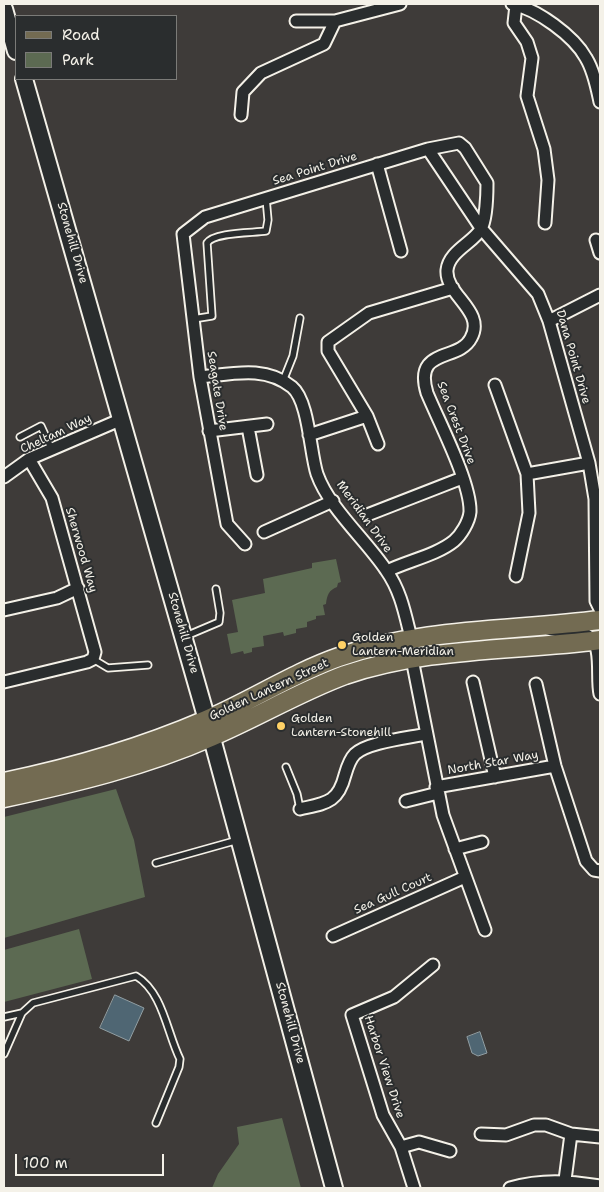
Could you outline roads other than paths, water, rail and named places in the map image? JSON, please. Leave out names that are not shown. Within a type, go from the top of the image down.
[{"type":"main road","points":[[4,9],[15,48]]},
{"type":"main road","name":"Stonehill Drive","points":[[24,80],[212,737],[334,1188]]},
{"type":"main road","name":"Golden Lantern Street","points":[[4,782],[123,751],[207,720],[338,657],[411,638],[600,620]]},
{"type":"main road","points":[[412,659],[427,647],[434,635]]},
{"type":"main road","points":[[379,666],[405,647],[411,638]]},
{"type":"main road","name":"Golden Lantern Street","points":[[4,798],[116,771],[212,737],[307,691],[345,676],[379,666],[468,651],[544,647],[598,641]]},
{"type":"street","points":[[296,22],[335,21],[400,4]]},
{"type":"street","points":[[545,223],[548,180],[544,149],[527,96],[532,58],[527,42],[514,24],[514,4],[555,24],[586,57],[595,80],[600,102]]},
{"type":"street","points":[[241,116],[243,92],[261,73],[324,44],[335,21]]},
{"type":"street","name":"Sea Point Drive","points":[[183,234],[205,217],[428,149],[459,143],[487,181],[481,228]]},
{"type":"street","name":"Dana Point Drive","points":[[428,149],[481,228],[538,294],[549,321],[589,463],[597,499],[596,601],[600,609]]},
{"type":"street","points":[[377,164],[401,251]]},
{"type":"street","name":"Sea Crest Drive","points":[[387,571],[451,544],[460,535],[469,517],[470,509],[462,478],[427,393],[425,376],[430,362],[465,346],[473,336],[473,317],[447,276],[451,259],[481,228]]},
{"type":"street","name":"Seagate Drive","points":[[183,234],[200,377],[227,524],[245,544]]},
{"type":"street","points":[[596,240],[600,253]]},
{"type":"street","points":[[378,444],[367,416],[330,354],[327,346],[328,342],[369,313],[453,288]]},
{"type":"street","points":[[549,321],[600,294]]},
{"type":"street","name":"Meridian Drive","points":[[200,377],[259,372],[283,381],[294,388],[303,409],[318,475],[333,501],[387,571],[403,601],[411,638]]},
{"type":"street","points":[[495,385],[526,474],[529,514],[516,576]]},
{"type":"street","points":[[309,435],[367,416]]},
{"type":"street","name":"Cheltam Way","points":[[4,477],[29,459],[122,419]]},
{"type":"street","points":[[209,431],[267,424]]},
{"type":"street","points":[[248,427],[257,476]]},
{"type":"street","name":"Sherwood Way","points":[[29,459],[52,498],[78,588],[94,655]]},
{"type":"street","points":[[526,474],[589,463]]},
{"type":"street","points":[[367,515],[462,478]]},
{"type":"street","points":[[264,532],[333,501]]},
{"type":"street","points":[[4,610],[57,598],[78,588]]},
{"type":"street","points":[[540,627],[566,634],[587,635],[598,641],[600,694]]},
{"type":"street","points":[[4,682],[94,655]]},
{"type":"street","points":[[412,659],[437,790],[455,850],[485,930]]},
{"type":"street","points":[[473,682],[495,777]]},
{"type":"street","points":[[536,684],[555,766],[586,861],[594,870],[600,871]]},
{"type":"street","points":[[300,809],[324,804],[335,798],[342,789],[346,768],[353,755],[362,748],[426,734]]},
{"type":"street","name":"North Star Way","points":[[406,802],[437,790],[555,766]]},
{"type":"street","points":[[455,850],[482,842]]},
{"type":"street","name":"Sea Gull Court","points":[[333,936],[465,877]]},
{"type":"street","name":"Harbor View Drive","points":[[414,1188],[401,1148],[383,1115],[352,1015],[394,997],[433,964]]},
{"type":"street","points":[[480,1134],[506,1135],[534,1125],[546,1124],[571,1134],[600,1138]]},
{"type":"street","points":[[565,1180],[571,1134]]},
{"type":"street","points":[[401,1148],[418,1142],[450,1151]]},
{"type":"street","points":[[510,1188],[526,1184],[565,1180],[600,1186]]},
{"type":"lane","points":[[193,318],[212,316],[207,243],[210,239],[218,236],[266,231],[268,220],[266,198]]},
{"type":"lane","points":[[283,381],[293,356],[300,318]]},
{"type":"lane","points":[[20,437],[41,426],[52,450]]},
{"type":"lane","points":[[184,637],[219,622],[220,613],[216,589]]},
{"type":"lane","points":[[94,655],[108,668],[148,665]]},
{"type":"lane","points":[[286,767],[298,794],[300,809]]},
{"type":"lane","points":[[156,863],[240,840]]},
{"type":"lane","points":[[4,1054],[22,1013],[33,1003],[136,976],[147,982],[158,1003],[180,1059],[180,1067],[156,1123]]},
{"type":"lane","points":[[4,1017],[22,1013]]},
{"type":"water","points":[[115,995],[144,1008],[129,1041],[100,1028]]},
{"type":"water","points":[[480,1032],[487,1053],[478,1056],[472,1053],[467,1037]]},
{"type":"place","name":"Golden Lantern-Meridian","points":[[342,645]]},
{"type":"place","name":"Golden Lantern-Stonehill","points":[[281,726]]}]
